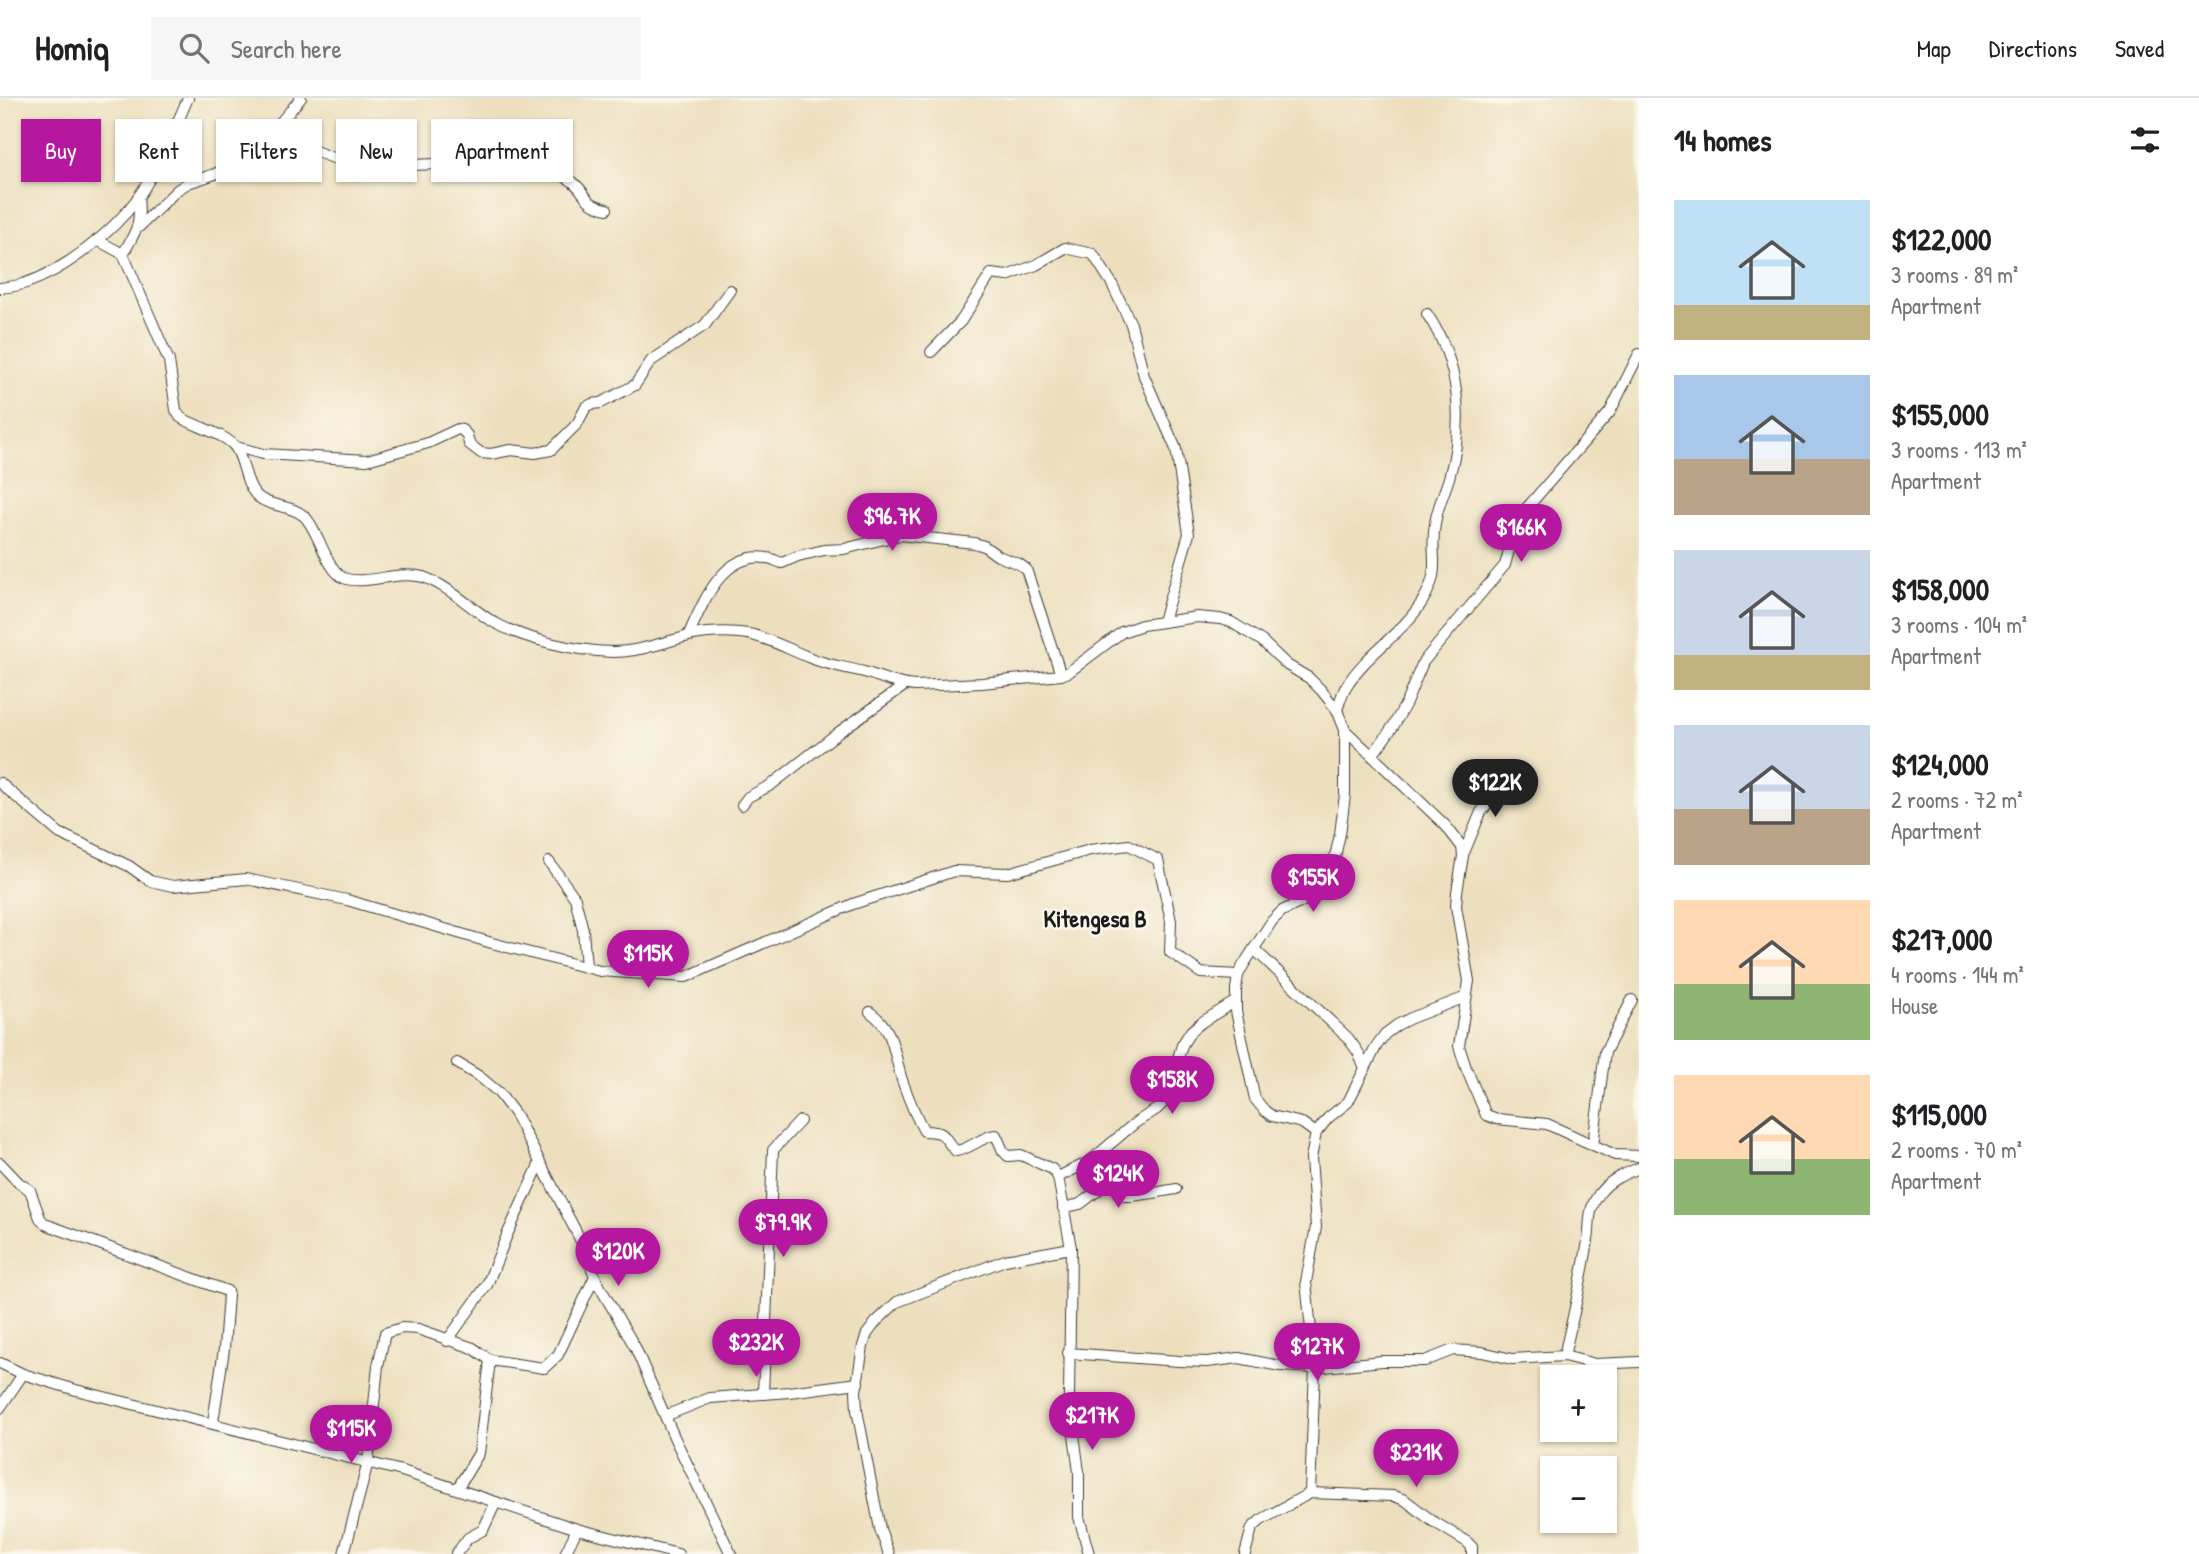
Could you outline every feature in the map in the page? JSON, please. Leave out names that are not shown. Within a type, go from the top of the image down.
[{"type":"street","points":[[0,288],[26,283],[58,269],[97,240],[124,215],[138,197],[172,135],[188,98]]},
{"type":"street","points":[[285,119],[301,98]]},
{"type":"street","points":[[322,154],[362,167],[522,160],[571,180],[592,204],[607,209]]},
{"type":"street","points":[[122,254],[139,227],[177,190],[188,183],[216,173]]},
{"type":"street","points":[[138,197],[139,227]]},
{"type":"street","points":[[97,240],[122,254],[169,361],[176,410],[180,417],[230,441],[236,447],[250,486],[256,494],[270,504],[302,514],[313,527],[332,564],[345,578],[408,575],[425,578],[493,622],[534,638],[595,651],[628,652],[688,636],[750,634],[836,667],[904,686],[1061,675],[1069,672],[1122,632],[1163,621],[1197,617],[1220,619],[1231,622],[1262,641],[1287,665],[1309,678],[1337,710],[1345,730],[1343,814],[1335,857],[1314,893],[1306,900],[1282,911],[1272,921],[1238,975],[1236,1000],[1255,1099],[1272,1116],[1303,1123],[1317,1133]]},
{"type":"street","points":[[931,352],[961,321],[991,274],[1007,276],[1037,265],[1065,248],[1093,254],[1111,282],[1131,324],[1144,376],[1177,449],[1189,534],[1163,621]]},
{"type":"street","points":[[236,447],[263,454],[367,460],[428,443],[458,429],[467,435],[469,444],[481,453],[511,450],[535,453],[551,450],[577,424],[586,407],[618,395],[635,385],[651,360],[705,325],[730,290]]},
{"type":"street","points":[[1337,710],[1346,686],[1375,652],[1406,625],[1432,585],[1436,564],[1434,525],[1449,477],[1459,417],[1450,362],[1427,314]]},
{"type":"street","points":[[1372,756],[1406,704],[1423,662],[1505,565],[1518,518],[1610,412],[1639,354]]},
{"type":"street","points":[[688,636],[699,610],[720,576],[742,559],[768,558],[782,563],[798,556],[844,549],[900,535],[932,538],[984,546],[1026,569],[1061,675]]},
{"type":"street","points":[[742,804],[748,797],[771,785],[904,686]]},
{"type":"street","points":[[1345,730],[1446,826],[1462,847],[1463,856]]},
{"type":"street","points":[[1513,773],[1481,811],[1463,856],[1456,905],[1469,973],[1459,1046],[1466,1068],[1486,1115],[1497,1119],[1547,1124],[1615,1155],[1639,1156]]},
{"type":"street","points":[[0,783],[60,833],[129,866],[150,881],[173,886],[246,879],[346,901],[600,971],[686,978],[853,904],[922,880],[954,871],[1008,873],[1090,850],[1129,845],[1157,860],[1171,921],[1170,952],[1201,972],[1238,975]]},
{"type":"street","points":[[549,862],[575,898],[583,930],[586,967]]},
{"type":"street","points":[[1254,948],[1348,1038],[1365,1069]]},
{"type":"street","points":[[1310,1493],[1315,1368],[1306,1282],[1315,1227],[1311,1158],[1317,1133],[1328,1118],[1348,1102],[1385,1034],[1397,1025],[1466,997]]},
{"type":"street","points":[[1058,1177],[1089,1162],[1135,1122],[1157,1110],[1165,1101],[1182,1045],[1191,1031],[1236,1000]]},
{"type":"street","points":[[1593,1145],[1605,1052],[1632,1000]]},
{"type":"street","points":[[870,1012],[882,1020],[893,1042],[904,1084],[924,1131],[941,1132],[956,1151],[996,1135],[1005,1154],[1021,1155],[1052,1169],[1058,1177],[1071,1248],[1069,1397],[1079,1472],[1079,1517],[1089,1554]]},
{"type":"street","points":[[457,1063],[498,1092],[515,1114],[583,1245],[595,1276],[635,1348],[731,1554]]},
{"type":"street","points":[[763,1394],[773,1150],[800,1121]]},
{"type":"street","points":[[0,1163],[19,1183],[30,1190],[40,1218],[45,1224],[227,1291],[224,1349],[213,1422]]},
{"type":"street","points":[[447,1341],[487,1285],[540,1163]]},
{"type":"street","points":[[1564,1356],[1589,1239],[1591,1208],[1604,1187],[1639,1168]]},
{"type":"street","points":[[1063,1208],[1080,1204],[1109,1182],[1116,1181],[1121,1185],[1124,1196],[1132,1197],[1176,1189]]},
{"type":"street","points":[[889,1554],[880,1529],[857,1410],[858,1383],[867,1334],[897,1302],[1005,1260],[1071,1248]]},
{"type":"street","points":[[344,1554],[368,1462],[377,1366],[385,1333],[402,1328],[418,1329],[473,1348],[490,1360],[544,1368],[558,1355],[595,1276]]},
{"type":"street","points":[[1068,1353],[1207,1362],[1239,1358],[1280,1366],[1315,1368],[1382,1361],[1425,1361],[1453,1350],[1482,1352],[1512,1359],[1564,1356],[1595,1364],[1639,1362]]},
{"type":"street","points":[[457,1489],[479,1453],[490,1360]]},
{"type":"street","points":[[0,1363],[23,1374],[76,1390],[368,1462],[577,1529],[678,1554]]},
{"type":"street","points":[[0,1408],[23,1374]]},
{"type":"street","points":[[665,1416],[710,1398],[858,1383]]},
{"type":"street","points":[[1245,1554],[1252,1528],[1261,1520],[1310,1493],[1394,1496],[1405,1500],[1467,1542],[1472,1547],[1472,1554]]},
{"type":"street","points":[[456,1554],[468,1538],[483,1530],[496,1502]]},
{"type":"street","points":[[565,1554],[577,1529]]},
{"type":"district","name":"Kitengesa B","points":[[1095,918]]}]
